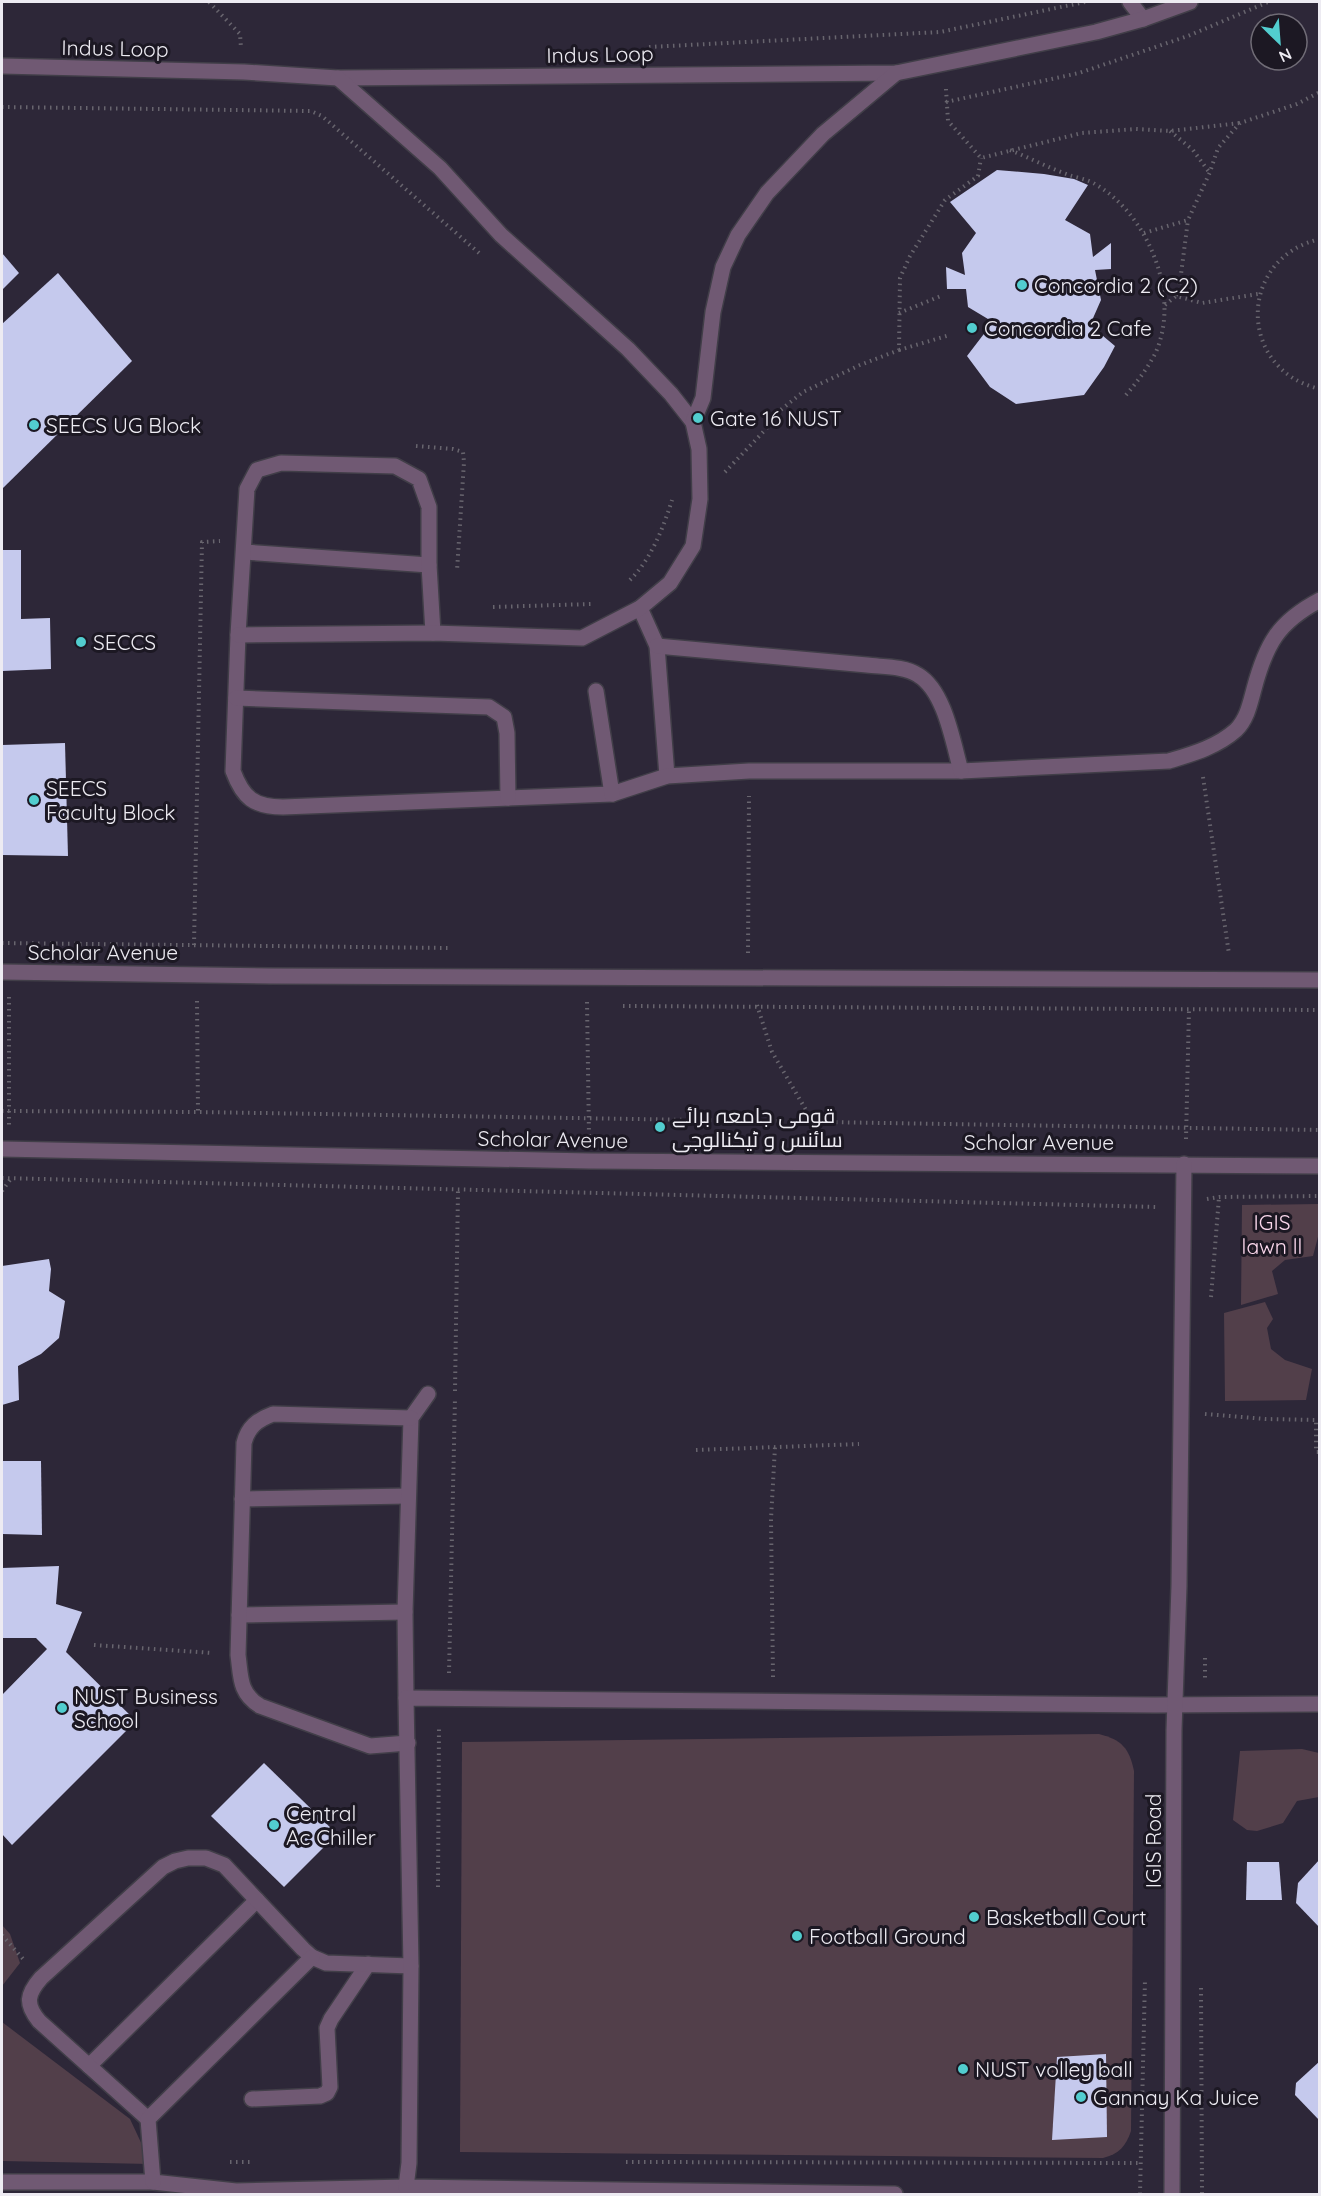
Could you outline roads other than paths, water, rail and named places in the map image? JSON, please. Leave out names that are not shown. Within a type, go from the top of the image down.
[{"type":"street","points":[[1130,2],[1143,20]]},
{"type":"street","name":"Indus Loop","points":[[2,66],[244,72],[338,78],[896,73],[1096,32],[1143,20],[1190,2]]},
{"type":"street","points":[[693,422],[703,398],[713,312],[723,267],[738,236],[767,193],[823,134],[896,73]]},
{"type":"street","points":[[238,635],[433,633],[582,638],[640,608],[670,583],[693,546],[699,499],[699,449],[693,422],[671,393],[628,349],[501,235],[440,168],[338,78]]},
{"type":"street","points":[[433,633],[429,565],[429,507],[419,479],[395,466],[281,463],[257,470],[247,489],[238,635],[233,771],[239,788],[250,800],[266,807],[612,794],[667,776],[749,771],[961,771],[1169,761],[1199,752],[1222,741],[1237,729],[1248,712],[1261,664],[1275,634],[1297,612],[1320,600]]},
{"type":"street","points":[[244,545],[429,565]]},
{"type":"street","points":[[640,608],[657,646],[667,776]]},
{"type":"street","points":[[657,646],[887,667],[917,674],[932,687],[943,710],[961,771]]},
{"type":"street","points":[[596,691],[612,794]]},
{"type":"street","points":[[236,698],[489,707],[504,717],[507,733],[508,798]]},
{"type":"street","name":"Scholar Avenue","points":[[5,972],[282,976],[1320,980]]},
{"type":"street","name":"Scholar Avenue","points":[[6,1149],[589,1161],[1320,1166]]},
{"type":"street","name":"IGIS Road","points":[[1172,2194],[1174,1705],[1179,1586],[1184,1164]]},
{"type":"street","points":[[406,2187],[409,2163],[411,1965],[405,1612],[408,1496],[411,1418],[428,1394]]},
{"type":"street","points":[[408,1743],[370,1746],[260,1706],[248,1699],[241,1684],[238,1655],[244,1443],[247,1431],[261,1419],[273,1414],[411,1418]]},
{"type":"street","points":[[242,1499],[408,1496]]},
{"type":"street","points":[[239,1615],[405,1612]]},
{"type":"street","points":[[406,1698],[1174,1705],[1320,1704]]},
{"type":"street","points":[[153,2182],[148,2119],[32,2013],[29,2002],[31,1990],[41,1978],[163,1867],[188,1858],[206,1858],[224,1865],[312,1957],[326,1963],[411,1965]]},
{"type":"street","points":[[89,2066],[257,1900]]},
{"type":"street","points":[[148,2119],[312,1957]]},
{"type":"street","points":[[252,2099],[320,2096],[327,2093],[330,2086],[327,2028],[368,1964]]},
{"type":"street","points":[[2,2182],[153,2182],[236,2193],[406,2187],[895,2194]]},
{"type":"place","name":"Concordia 2 (C2)","points":[[1022,285]]},
{"type":"place","name":"Concordia 2 Cafe","points":[[972,328]]},
{"type":"place","name":"Gate 16 NUST","points":[[698,418]]},
{"type":"place","name":"SEECS UG Block","points":[[34,425]]},
{"type":"place","name":"SECCS","points":[[81,642]]},
{"type":"place","name":"SEECS Faculty Block","points":[[34,800]]},
{"type":"place","name":"قومی جامعہ برائے سائنس و ٹیکنالوجی","points":[[660,1127]]},
{"type":"place","name":"NUST Business School","points":[[62,1708]]},
{"type":"place","name":"Central Ac Chiller","points":[[274,1825]]},
{"type":"place","name":"Basketball Court","points":[[974,1917]]},
{"type":"place","name":"Football Ground","points":[[797,1936]]},
{"type":"place","name":"NUST volley ball","points":[[963,2069]]},
{"type":"place","name":"Gannay Ka Juice","points":[[1081,2097]]},
{"type":"park label","name":"IGIS lawn ll","points":[[1272,1234]]}]
